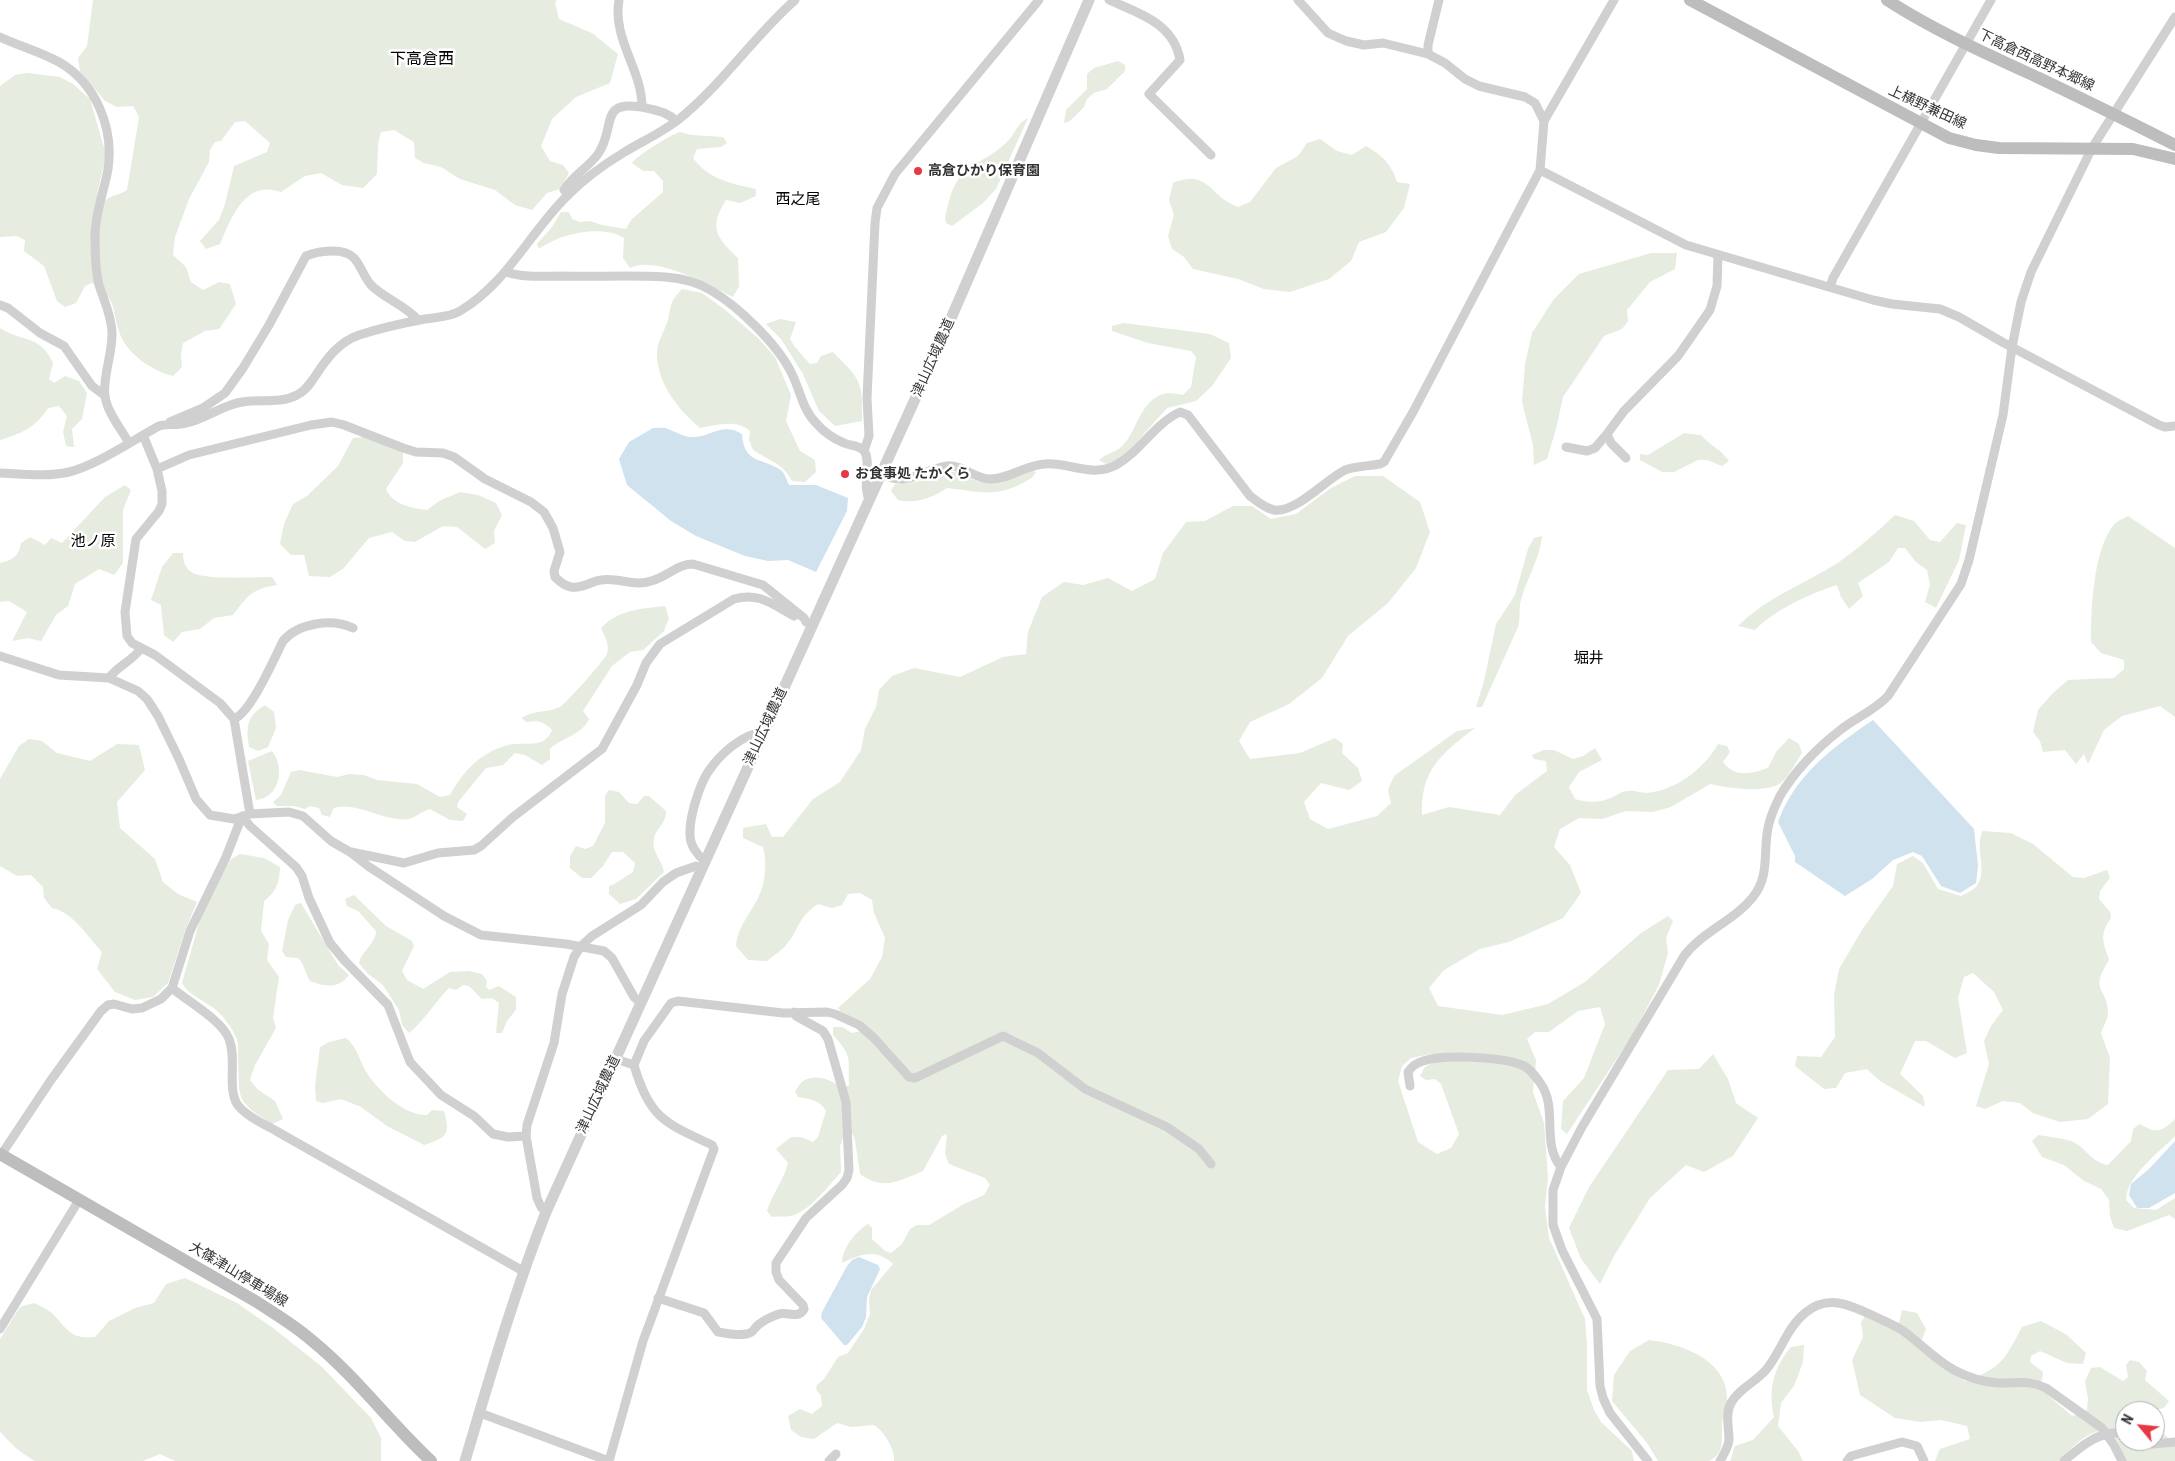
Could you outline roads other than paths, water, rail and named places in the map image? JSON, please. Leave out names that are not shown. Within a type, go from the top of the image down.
[{"type":"main road","name":"上横野兼田線","points":[[1690,0],[1949,138],[1976,145],[1999,148],[2133,148],[2175,159]]},
{"type":"main road","name":"下高倉西高野本郷線","points":[[1887,0],[1920,21],[1967,45],[2114,113],[2175,145]]},
{"type":"main road","name":"大篠津山停車場線","points":[[1,1154],[257,1302],[310,1338],[353,1379],[382,1412],[431,1461]]},
{"type":"street","points":[[619,0],[617,14],[619,33],[638,81],[642,107]]},
{"type":"street","points":[[167,424],[184,424],[227,406],[242,402],[288,399],[300,394],[307,388],[330,355],[343,343],[357,336],[418,320],[459,313],[488,290],[506,272],[553,210],[568,195],[624,152],[637,146],[676,121],[710,92],[776,17],[795,0]]},
{"type":"street","points":[[869,499],[865,491],[866,456],[864,450],[869,436],[867,398],[877,208],[895,174],[1039,0]]},
{"type":"street","name":"津山広域農道","points":[[465,1461],[523,1270],[546,1212],[764,732],[810,624],[936,353],[1089,0]]},
{"type":"street","points":[[1109,0],[1156,21],[1173,40],[1180,60],[1149,94],[1211,155]]},
{"type":"street","points":[[1298,0],[1328,33],[1346,41],[1364,45],[1383,44],[1428,54],[1445,63],[1454,73],[1479,86],[1526,98],[1535,103],[1544,121]]},
{"type":"street","points":[[1428,54],[1428,45],[1438,0]]},
{"type":"street","points":[[881,474],[892,479],[903,480],[916,478],[948,466],[953,466],[979,478],[995,479],[1045,464],[1101,470],[1116,465],[1159,426],[1180,412],[1188,415],[1250,496],[1263,506],[1274,510],[1290,507],[1348,469],[1380,464],[1389,456],[1540,170],[1544,121],[1614,0]]},
{"type":"street","points":[[1830,287],[1833,278],[1991,0]]},
{"type":"street","points":[[1648,1461],[1610,1413],[1603,1398],[1600,1386],[1596,1319],[1562,1250],[1554,1225],[1553,1190],[1561,1167],[1582,1127],[1684,956],[1692,945],[1742,910],[1754,896],[1763,881],[1767,829],[1781,795],[1796,774],[1838,731],[1879,706],[1888,696],[1961,584],[1969,560],[2002,415],[2020,302],[2031,272],[2092,148],[2175,17]]},
{"type":"street","points":[[0,37],[58,61],[71,70],[89,89],[100,106],[107,126],[108,168],[96,216],[95,235],[98,282],[110,312],[112,332],[111,352],[104,395],[129,443]]},
{"type":"street","points":[[568,195],[564,190],[570,178],[590,162],[603,146],[612,112],[617,107],[624,104],[666,112],[676,121]]},
{"type":"street","points":[[1540,170],[1663,235],[1686,245],[1785,275],[1892,304],[1940,309],[1959,317],[2159,425],[2175,426]]},
{"type":"street","points":[[0,473],[52,475],[70,472],[86,466],[143,435],[203,408],[225,393],[243,368],[306,256],[340,251],[349,254],[354,258],[370,284],[412,313],[418,320]]},
{"type":"street","points":[[1566,447],[1587,452],[1595,448],[1647,385],[1670,366],[1705,320],[1710,310],[1717,286],[1718,255]]},
{"type":"street","points":[[506,272],[533,276],[666,277],[701,286],[729,304],[769,340],[792,373],[805,407],[816,423],[844,443],[864,450]]},
{"type":"street","points":[[0,305],[8,308],[40,332],[64,346],[92,386],[104,395]]},
{"type":"street","points":[[157,469],[189,455],[311,425],[332,422],[385,443],[409,450],[443,453],[454,457],[485,479],[531,502],[544,512],[553,528],[560,552],[554,571],[555,577],[569,587],[577,588],[598,580],[608,579],[634,583],[649,582],[683,564],[693,564],[763,585],[810,624]]},
{"type":"street","points":[[1607,434],[1611,443],[1626,458]]},
{"type":"street","points":[[143,435],[157,469],[162,491],[162,504],[159,511],[136,539],[125,612],[127,636],[132,643],[155,655],[220,703],[234,719],[246,815],[250,826],[296,867],[302,876],[321,927],[330,943],[345,962],[388,1005],[410,1062],[441,1095],[474,1116],[494,1134],[508,1137],[526,1136]]},
{"type":"street","points":[[350,852],[404,863],[438,853],[474,850],[513,817],[602,749],[616,720],[638,685],[646,663],[660,644],[734,599],[747,595],[757,596],[810,624]]},
{"type":"street","points":[[234,719],[243,712],[252,700],[283,641],[290,634],[298,629],[339,623],[353,628]]},
{"type":"street","points":[[109,678],[112,673],[137,654],[140,648]]},
{"type":"street","points":[[0,656],[59,675],[109,678],[138,692],[147,699],[158,716],[179,758],[191,790],[201,806],[210,815],[234,819],[246,815],[295,813],[302,816],[331,841],[350,852],[368,866],[444,916],[481,935],[581,946],[604,952],[612,958],[634,996],[641,1003]]},
{"type":"street","points":[[546,1212],[541,1207],[538,1198],[526,1136],[527,1125],[556,1036],[568,972],[581,946],[602,929],[641,905],[663,882],[676,873],[703,865],[690,836],[693,812],[704,780],[709,771],[746,736],[764,732]]},
{"type":"street","points":[[1,1154],[100,1011],[108,1005],[114,1004],[132,1009],[142,1008],[161,999],[172,988],[190,931],[246,815]]},
{"type":"street","points":[[172,988],[220,1026],[229,1038],[232,1054],[234,1094],[237,1104],[247,1113],[294,1142],[523,1270]]},
{"type":"street","points":[[480,1413],[609,1461],[643,1341],[714,1149],[712,1145],[671,1125],[653,1110],[640,1087],[634,1064],[644,1041],[671,1003],[678,1001],[794,1012],[827,1012],[848,1019],[874,1038],[910,1077],[914,1078],[998,1037],[1010,1038],[1038,1053],[1085,1089],[1167,1127],[1199,1150],[1211,1164]]},
{"type":"street","points":[[658,1298],[704,1312],[718,1332],[744,1335],[753,1332],[758,1325],[781,1313],[797,1315],[802,1314],[804,1310],[802,1305],[779,1280],[776,1272],[776,1263],[806,1218],[847,1178],[848,1161],[846,1102],[828,1039],[823,1031],[796,1016],[794,1012]]},
{"type":"street","points":[[1410,1086],[1408,1072],[1413,1066],[1424,1060],[1454,1057],[1482,1058],[1523,1065],[1532,1072],[1542,1085],[1548,1103],[1550,1140],[1555,1160],[1561,1167]]},
{"type":"street","points":[[616,1059],[634,1064]]},
{"type":"street","points":[[0,1329],[79,1200]]},
{"type":"street","points":[[1720,1461],[1728,1442],[1728,1416],[1730,1405],[1735,1396],[1769,1367],[1790,1329],[1806,1312],[1817,1306],[1833,1303],[1844,1303],[1853,1306],[1892,1324],[1905,1331],[1942,1362],[1969,1376],[1985,1382],[2024,1381],[2036,1383],[2096,1422],[2107,1434],[2122,1461]]},
{"type":"street","points":[[2064,1461],[2078,1448],[2107,1434],[2115,1434]]},
{"type":"street","points":[[1847,1461],[1851,1456],[1902,1442],[1917,1446],[1924,1461]]},
{"type":"street","points":[[829,1461],[836,1454]]},
{"type":"water","points":[[653,428],[666,428],[690,437],[703,436],[721,430],[735,430],[742,434],[746,451],[756,459],[782,471],[789,485],[816,485],[848,498],[847,511],[816,572],[788,560],[768,561],[745,556],[696,536],[671,521],[627,485],[619,459],[629,442]]},
{"type":"water","points":[[1873,720],[1974,829],[1978,866],[1976,883],[1960,893],[1941,886],[1922,856],[1913,852],[1893,860],[1872,879],[1845,896],[1795,862],[1795,856],[1778,822],[1785,805],[1794,790],[1817,764]]},
{"type":"water","points":[[2175,1141],[2175,1193],[2149,1208],[2137,1208],[2129,1195],[2131,1184],[2149,1169]]},
{"type":"water","points":[[859,1257],[878,1265],[880,1269],[867,1297],[866,1317],[862,1327],[847,1345],[844,1345],[821,1318],[822,1312],[847,1266],[852,1260]]},
{"type":"place","name":"高倉ひかり保育園","points":[[918,171]]},
{"type":"place","name":"お食事処 たかくら","points":[[845,474]]},
{"type":"district","name":"下高倉西","points":[[422,60]]},
{"type":"district","name":"西之尾","points":[[798,200]]},
{"type":"district","name":"池ノ原","points":[[93,542]]},
{"type":"district","name":"堀井","points":[[1589,659]]}]
